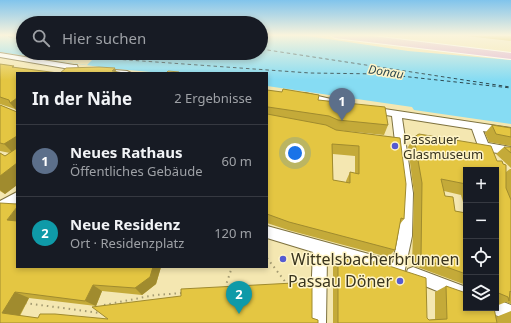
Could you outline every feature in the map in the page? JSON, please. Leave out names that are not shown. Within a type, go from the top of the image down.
[{"type":"main road","points":[[461,50],[511,56]]},
{"type":"main road","points":[[486,50],[511,53]]},
{"type":"street","points":[[0,55],[16,57]]},
{"type":"street","points":[[34,60],[62,64],[74,67],[78,70],[69,72]]},
{"type":"street","points":[[94,70],[116,72]]},
{"type":"street","points":[[296,95],[354,107],[511,132]]},
{"type":"street","points":[[397,114],[407,193],[405,236],[399,269]]},
{"type":"street","points":[[476,127],[492,167]]},
{"type":"street","points":[[483,147],[511,151]]},
{"type":"street","points":[[489,158],[506,171]]},
{"type":"street","points":[[0,206],[16,198]]},
{"type":"street","points":[[268,232],[399,269],[425,287],[463,294]]},
{"type":"street","points":[[318,323],[320,248]]},
{"type":"street","points":[[499,308],[511,313]]},
{"type":"path","points":[[268,259],[288,286],[280,286]]},
{"type":"path","points":[[225,290],[232,268]]},
{"type":"path","points":[[104,305],[155,295],[188,293]]},
{"type":"path","points":[[23,303],[100,314]]},
{"type":"water","points":[[0,50],[16,50],[16,54],[0,52]]},
{"type":"water","name":"Donau","points":[[268,50],[402,50],[511,60],[511,124],[414,110],[412,107],[268,86],[268,72],[151,72],[106,68],[53,60],[268,60]]},
{"type":"pier","points":[[53,60],[92,60],[87,65]]},
{"type":"building","points":[[0,64],[50,72],[16,72],[16,99],[10,103],[9,100],[0,97]]},
{"type":"building","points":[[66,68],[115,68],[112,71],[118,72],[61,72]]},
{"type":"building","points":[[283,89],[319,95],[318,100],[385,107],[388,125],[338,120],[329,116],[268,107],[268,90],[282,92]]},
{"type":"building","points":[[0,105],[16,112],[16,137],[4,144],[0,143]]},
{"type":"building","points":[[268,114],[326,125],[336,130],[400,138],[406,184],[404,219],[401,218],[395,250],[289,222],[268,214]],"holes":[[[332,144],[359,146],[359,174],[350,172],[350,183],[333,180]]]},
{"type":"building","points":[[492,125],[511,128],[511,137],[496,134]]},
{"type":"building","points":[[419,134],[491,146],[497,161],[502,161],[503,164],[506,165],[506,188],[511,200],[511,292],[510,291],[509,301],[508,297],[499,293],[499,167],[463,167],[463,183],[441,179],[445,196],[453,197],[455,211],[463,212],[463,273],[421,258],[422,183],[414,137]]},
{"type":"building","points":[[504,147],[511,147],[511,153]]},
{"type":"building","points":[[16,149],[16,164],[0,176],[0,153],[5,156]]},
{"type":"building","points":[[0,203],[16,204],[16,208],[7,220],[16,221],[16,268],[153,268],[150,277],[135,288],[93,285],[85,301],[15,292],[2,313],[38,318],[40,314],[55,314],[108,319],[92,307],[181,296],[181,289],[312,282],[312,318],[318,320],[318,323],[0,323]]},
{"type":"building","points":[[338,258],[374,264],[374,261],[426,278],[427,318],[429,320],[447,319],[446,286],[463,292],[463,311],[495,311],[497,323],[338,323]]},
{"type":"ferry route","points":[[268,50],[510,87]]},
{"type":"ferry route","points":[[128,60],[310,73],[382,74],[511,88]]},
{"type":"place","name":"Neues Rathaus","points":[[342,121]]},
{"type":"place","name":"Passauer Glasmuseum","points":[[395,146]]},
{"type":"place","name":"Wittelsbacherbrunnen","points":[[283,259]]},
{"type":"place","name":"Passau Döner","points":[[400,281]]},
{"type":"place","name":"Neue Residenz","points":[[239,314]]}]
